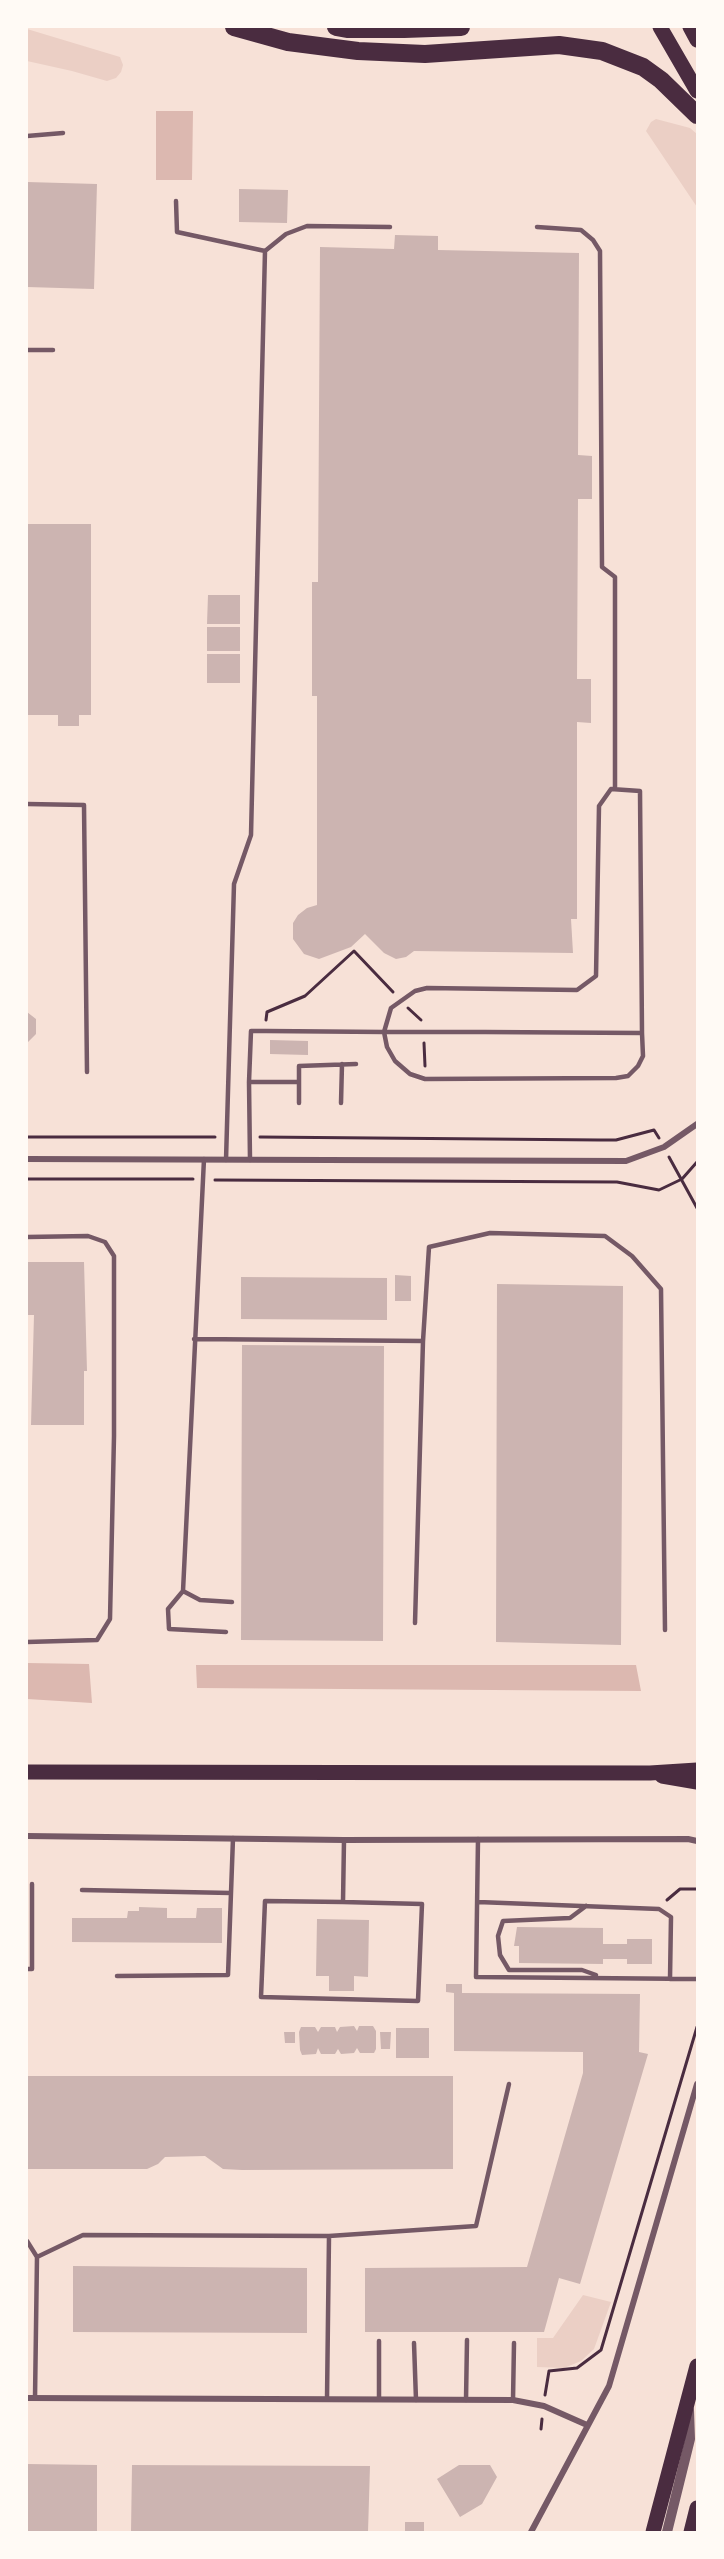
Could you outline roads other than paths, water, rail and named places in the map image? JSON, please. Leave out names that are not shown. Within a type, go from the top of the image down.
[{"type":"highway","points":[[234,27],[288,42],[358,51],[424,54],[559,45],[602,51],[643,68],[661,80],[697,115]]},
{"type":"highway","points":[[336,27],[404,29],[461,27]]},
{"type":"main road","points":[[660,27],[697,91]]},
{"type":"main road","points":[[690,27],[697,40]]},
{"type":"main road","points":[[27,1772],[650,1773],[697,1770]]},
{"type":"main road","points":[[650,1773],[697,1782]]},
{"type":"main road","points":[[653,2532],[697,2366]]},
{"type":"main road","points":[[691,2532],[697,2508]]},
{"type":"street","points":[[27,1159],[626,1161],[664,1148],[697,1124]]},
{"type":"street","points":[[27,1836],[344,1840],[688,1839],[697,1841]]},
{"type":"street","points":[[531,2532],[609,2386],[697,2084]]},
{"type":"street","points":[[27,2398],[513,2400],[544,2406],[587,2425]]},
{"type":"street","points":[[667,2532],[690,2439],[689,2398]]},
{"type":"lane","points":[[27,136],[63,134]]},
{"type":"lane","points":[[176,201],[177,232],[265,251]]},
{"type":"lane","points":[[226,1160],[234,884],[251,835],[265,251],[286,234],[308,226],[390,227]]},
{"type":"lane","points":[[537,227],[581,230],[593,240],[600,251],[602,567],[615,577],[615,789]]},
{"type":"lane","points":[[27,350],[53,350]]},
{"type":"lane","points":[[611,789],[615,789],[640,791],[643,1056],[638,1066],[628,1076],[616,1078],[425,1079],[410,1074],[395,1061],[387,1047],[384,1032],[392,1008],[415,991],[427,988],[577,990],[596,976],[598,806],[611,789]]},
{"type":"lane","points":[[27,804],[84,805],[87,1072]]},
{"type":"lane","points":[[250,1160],[251,1031],[642,1033]]},
{"type":"lane","points":[[341,1103],[342,1064]]},
{"type":"lane","points":[[299,1103],[299,1066],[356,1064]]},
{"type":"lane","points":[[249,1082],[299,1082]]},
{"type":"lane","points":[[204,1159],[183,1591],[168,1609],[169,1629],[226,1632]]},
{"type":"lane","points":[[415,1623],[423,1341],[429,1247],[490,1233],[605,1236],[632,1256],[661,1289],[664,1630]]},
{"type":"lane","points":[[27,1237],[88,1236],[105,1242],[114,1256],[114,1436],[110,1619],[97,1640],[27,1642]]},
{"type":"lane","points":[[194,1338],[423,1341]]},
{"type":"lane","points":[[183,1591],[200,1600],[232,1602]]},
{"type":"lane","points":[[117,1976],[228,1975],[233,1838]]},
{"type":"lane","points":[[478,1839],[476,1977],[601,1976],[697,1979]]},
{"type":"lane","points":[[343,1902],[344,1840]]},
{"type":"lane","points":[[27,1969],[32,1969],[32,1884]]},
{"type":"lane","points":[[82,1890],[231,1893]]},
{"type":"lane","points":[[265,1901],[343,1902],[422,1904],[418,2001],[261,1997],[265,1901]]},
{"type":"lane","points":[[478,1902],[659,1909],[671,1917],[670,1979]]},
{"type":"lane","points":[[586,1906],[570,1918],[502,1921],[498,1936],[500,1955],[509,1970],[582,1970],[601,1976]]},
{"type":"lane","points":[[37,2257],[83,2235],[329,2236],[476,2226],[509,2084]]},
{"type":"lane","points":[[327,2399],[329,2236]]},
{"type":"lane","points":[[27,2241],[37,2257],[35,2398]]},
{"type":"lane","points":[[466,2400],[467,2340]]},
{"type":"lane","points":[[379,2341],[379,2399]]},
{"type":"lane","points":[[414,2343],[416,2400]]},
{"type":"lane","points":[[513,2400],[514,2343]]}]
